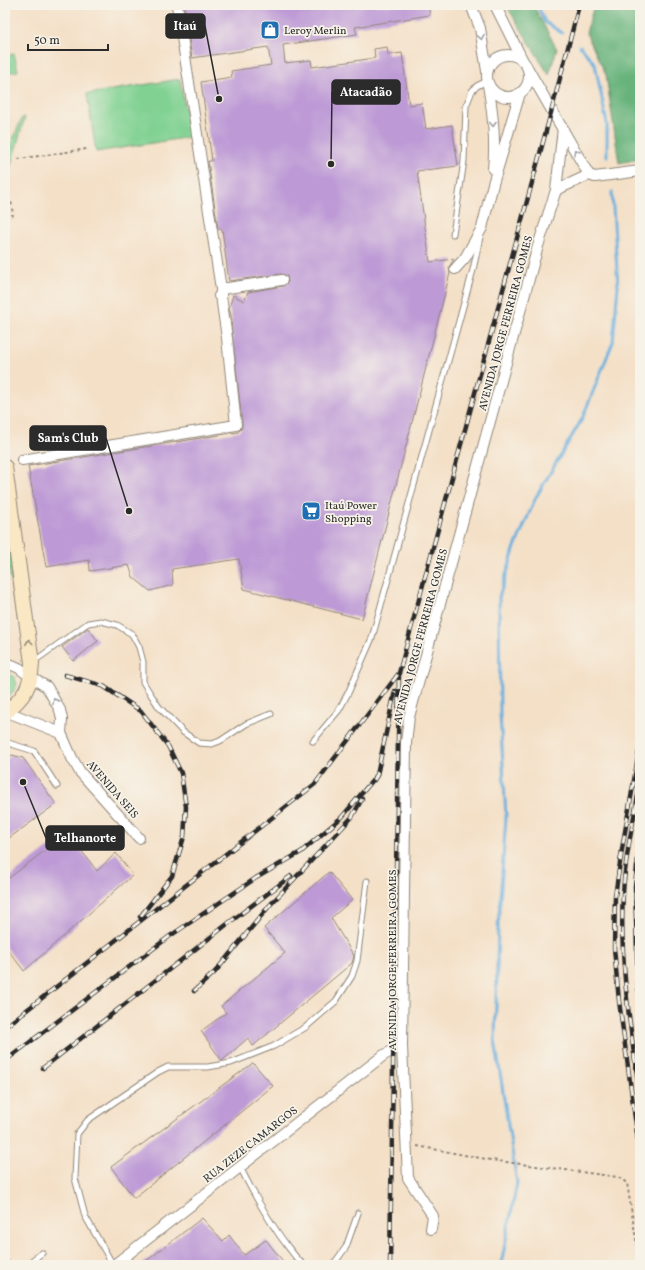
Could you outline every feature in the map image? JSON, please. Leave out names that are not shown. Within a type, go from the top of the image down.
[{"type":"main road","points":[[5,467],[32,663],[32,678],[27,690],[6,712]]},
{"type":"street","points":[[22,460],[236,425],[227,338],[177,5]]},
{"type":"street","points":[[471,5],[480,28],[492,110],[495,149],[492,173],[493,184]]},
{"type":"street","points":[[495,5],[526,65],[589,175],[595,177],[640,170]]},
{"type":"street","points":[[455,270],[465,258],[482,228],[493,184],[522,92],[528,79],[526,65],[515,56],[503,55],[493,61],[487,79],[492,90],[502,97],[509,97],[522,92],[535,91],[546,99]]},
{"type":"street","name":"AVENIDA JORGE FERREIRA GOMES","points":[[430,1229],[433,1216],[408,1178],[408,1144],[402,1046],[406,743],[409,717],[538,246],[556,190],[563,128]]},
{"type":"street","points":[[556,190],[589,175]]},
{"type":"street","points":[[220,294],[282,280]]},
{"type":"street","name":"AVENIDA SEIS","points":[[5,662],[19,668],[46,687],[56,701],[60,710],[62,719],[61,733],[80,772],[139,838]]},
{"type":"street","points":[[6,712],[61,733]]},
{"type":"street","name":"RUA ZEZE CAMARGOS","points":[[113,1265],[384,1054],[402,1046]]},
{"type":"lane","points":[[453,234],[464,161],[466,106],[472,91],[487,79]]},
{"type":"lane","points":[[313,741],[339,710],[372,638],[473,270],[482,228]]},
{"type":"lane","points":[[32,663],[88,623],[101,621],[117,625],[132,634],[139,647],[143,662],[143,682],[159,707],[183,732],[199,743],[212,744],[220,741],[246,724],[271,714]]},
{"type":"lane","points":[[5,742],[34,751],[57,786]]},
{"type":"lane","points":[[113,1265],[85,1216],[75,1178],[77,1134],[88,1120],[158,1072],[168,1067],[208,1067],[230,1063],[267,1049],[306,1027],[336,1001],[352,976],[357,961],[367,881]]},
{"type":"lane","points":[[240,1167],[256,1200],[276,1231],[304,1265]]},
{"type":"lane","points":[[333,1265],[346,1247],[358,1213]]},
{"type":"lane","points":[[26,1265],[42,1253]]},
{"type":"lane","points":[[5,1260],[8,1265]]},
{"type":"path","points":[[18,160],[87,149]]},
{"type":"path","points":[[5,217],[14,215],[11,200]]},
{"type":"path","points":[[408,1144],[491,1160],[618,1177],[627,1183],[638,1252],[640,1253]]},
{"type":"green space","points":[[506,5],[533,5],[557,49],[549,75]]},
{"type":"green space","points":[[594,5],[640,5],[640,159],[619,163],[606,75],[586,33]]},
{"type":"green space","points":[[14,53],[18,71],[5,73],[5,57]]},
{"type":"green space","points":[[180,79],[190,137],[96,152],[87,94]]},
{"type":"green space","points":[[25,117],[5,185],[5,168],[9,149],[22,118]]},
{"type":"green space","points":[[5,185],[7,211],[5,211]]},
{"type":"green space","points":[[5,512],[20,615],[13,594],[5,547]]},
{"type":"green space","points":[[5,670],[15,678],[17,685],[12,693],[5,699]]},
{"type":"building","points":[[184,5],[428,5],[430,15],[355,27],[357,34],[283,45],[285,63],[311,60],[312,67],[375,58],[374,49],[387,47],[388,55],[402,53],[409,105],[422,103],[426,129],[452,125],[458,166],[417,171],[430,262],[454,259],[449,267],[450,273],[362,619],[244,589],[239,559],[172,569],[173,585],[150,591],[133,577],[129,565],[90,571],[89,560],[46,567],[28,466],[238,432],[242,428],[242,424],[232,320],[229,308],[233,295],[244,301],[248,292],[283,286],[288,282],[287,276],[281,274],[229,281],[222,229],[218,229],[208,161],[212,161],[201,82],[232,77],[231,71],[271,65],[268,47],[192,58]]},
{"type":"building","points":[[88,628],[98,641],[73,661],[62,647]]},
{"type":"building","points":[[12,755],[23,758],[56,804],[5,841],[5,760]]},
{"type":"building","points":[[68,833],[97,871],[116,853],[133,875],[24,971],[5,946],[5,881]]},
{"type":"building","points":[[329,872],[352,900],[331,918],[354,956],[352,963],[253,1046],[248,1038],[222,1061],[201,1031],[226,1013],[221,1006],[285,953],[264,928]]},
{"type":"building","points":[[253,1063],[273,1086],[134,1198],[111,1167]]},
{"type":"building","points":[[202,1218],[223,1241],[229,1235],[244,1255],[266,1240],[286,1265],[141,1265]]},
{"type":"waterway","points":[[537,5],[545,22],[562,33]]},
{"type":"waterway","points":[[580,46],[595,64],[607,124],[607,156]]},
{"type":"waterway","points":[[501,1265],[517,1183],[495,1040],[498,929],[506,817],[500,714],[499,597],[515,547],[536,497],[582,419],[613,342],[618,286],[612,192]]},
{"type":"railway","points":[[5,1027],[315,784],[399,673],[579,5]]},
{"type":"railway","points":[[390,1265],[399,673]]},
{"type":"railway","points":[[65,675],[103,686],[141,711],[168,746],[181,773],[186,807],[184,837],[172,876],[140,917]]},
{"type":"railway","points":[[374,780],[377,775],[395,691]]},
{"type":"railway","points":[[640,746],[615,896],[614,948],[619,1001],[640,1155]]},
{"type":"railway","points":[[5,1061],[170,936],[256,878],[301,852],[342,817],[377,775]]},
{"type":"railway","points":[[640,786],[626,867],[622,919],[624,970],[640,1097]]},
{"type":"railway","points":[[194,991],[215,972],[270,905],[352,817],[362,799]]},
{"type":"railway","points":[[640,838],[635,886],[638,984],[640,1000]]},
{"type":"railway","points":[[43,1068],[291,876]]},
{"type":"place","name":"Leroy Merlin","points":[[270,30]]},
{"type":"place","name":"Itaú","points":[[219,99]]},
{"type":"place","name":"Atacadão","points":[[331,164]]},
{"type":"place","name":"Sam's Club","points":[[129,511]]},
{"type":"place","name":"Itaú Power Shopping","points":[[311,511]]},
{"type":"place","name":"Telhanorte","points":[[23,782]]}]
